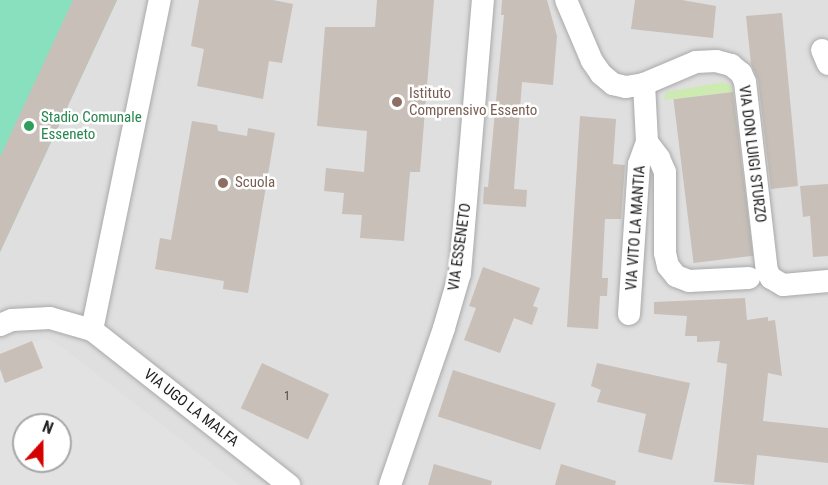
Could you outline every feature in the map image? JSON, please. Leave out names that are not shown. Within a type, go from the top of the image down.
[{"type":"street","points":[[0,325],[12,320],[51,318],[92,330],[160,0]]},
{"type":"street","name":"VIA ESSENETO","points":[[390,485],[441,337],[460,273],[483,0]]},
{"type":"street","name":"VIA DON LUIGI STURZO","points":[[566,0],[592,61],[601,74],[613,84],[626,87],[644,84],[696,62],[716,61],[731,65],[741,73],[745,82],[767,271],[771,278],[783,285],[828,281]]},
{"type":"street","points":[[644,84],[646,142],[659,158],[665,172],[665,253],[672,271],[688,281],[749,278]]},
{"type":"street","name":"VIA VITO LA MANTIA","points":[[629,314],[639,164],[646,142]]},
{"type":"street","name":"VIA UGO LA MALFA","points":[[92,330],[289,485]]},
{"type":"shaded area","points":[[0,0],[828,0],[828,485],[0,485]]},
{"type":"shaded area","points":[[43,339],[51,340],[239,485],[0,485],[0,369],[5,383],[42,369],[32,342]]},
{"type":"green space","name":"Stadio Comunale Esseneto","points":[[0,0],[117,0],[0,252]]},
{"type":"green space","points":[[724,82],[731,86],[733,92],[664,100],[666,92]]},
{"type":"building","name":"Stadio Comunale Esseneto","points":[[73,0],[117,0],[0,252],[0,157]]},
{"type":"building","points":[[199,0],[273,0],[293,4],[282,63],[269,61],[263,99],[197,86],[204,49],[191,46]]},
{"type":"building","points":[[377,0],[434,0],[420,172],[410,172],[404,241],[360,238],[362,215],[342,214],[344,193],[324,191],[326,168],[364,172],[367,131],[317,126],[325,27],[375,27]]},
{"type":"building","points":[[502,0],[547,0],[557,36],[553,85],[522,82],[514,189],[527,190],[526,207],[483,204],[484,187],[488,187],[504,15],[501,15]]},
{"type":"building","points":[[635,0],[682,0],[716,6],[713,38],[631,29]]},
{"type":"building","points":[[782,13],[798,186],[771,189],[758,80],[751,64],[746,16]]},
{"type":"building","points":[[733,92],[753,256],[694,263],[673,99]]},
{"type":"building","points":[[580,116],[616,119],[613,164],[625,165],[621,219],[605,219],[602,278],[608,278],[607,296],[600,296],[598,329],[567,327]]},
{"type":"building","points":[[192,121],[217,125],[218,131],[247,136],[248,128],[275,133],[248,293],[223,289],[224,281],[155,269],[160,238],[171,240]]},
{"type":"building","points":[[828,184],[828,256],[813,257],[810,216],[803,217],[800,186]]},
{"type":"building","points":[[483,267],[540,288],[533,306],[538,308],[532,325],[514,318],[500,353],[464,340],[476,308],[469,306]]},
{"type":"building","points":[[745,298],[747,320],[768,317],[768,321],[775,320],[782,376],[768,373],[763,421],[828,428],[828,463],[757,455],[754,485],[714,482],[727,364],[717,362],[720,341],[697,342],[697,336],[685,336],[687,316],[654,314],[654,302]]},
{"type":"building","points":[[32,341],[43,368],[5,383],[0,369],[0,354]]},
{"type":"building","points":[[262,363],[329,394],[308,440],[241,408]]},
{"type":"building","points":[[597,363],[690,383],[672,460],[638,452],[646,414],[597,402],[601,390],[591,386]]},
{"type":"building","points":[[453,370],[556,403],[541,450],[438,417]]},
{"type":"building","points":[[434,464],[492,481],[491,485],[428,485]]},
{"type":"building","points":[[561,464],[616,481],[615,485],[555,485]]},
{"type":"place","name":"Istituto Comprensivo Essento","points":[[397,102]]},
{"type":"place","name":"Stadio Comunale Esseneto","points":[[29,126]]},
{"type":"place","name":"Scuola","points":[[223,183]]}]
